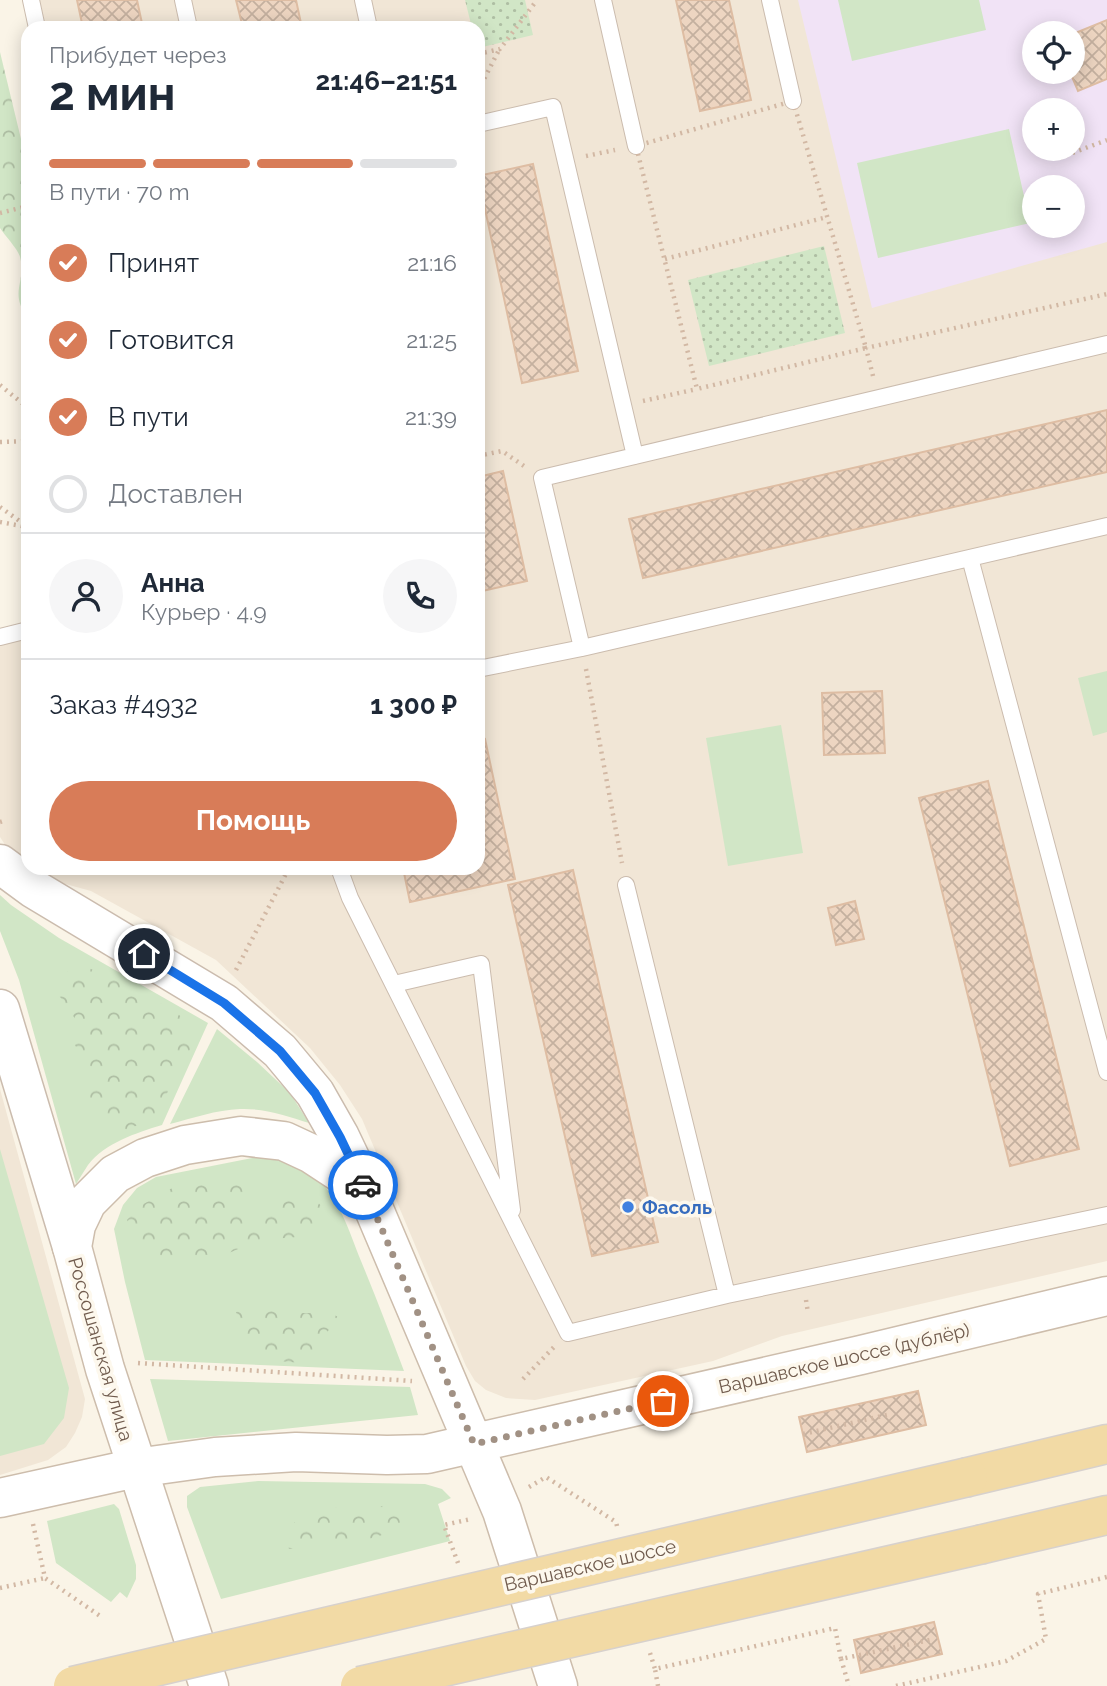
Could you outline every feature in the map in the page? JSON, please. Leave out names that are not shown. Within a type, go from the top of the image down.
[{"type":"main road","points":[[0,864],[34,889],[224,1003],[280,1051],[315,1093],[340,1137],[373,1207],[502,1511],[558,1686]]},
{"type":"main road","name":"Россошанская улица","points":[[0,1009],[72,1247],[105,1368],[209,1686]]},
{"type":"main road","points":[[72,1247],[76,1225],[87,1202],[116,1174],[145,1158],[184,1145],[241,1136],[284,1141],[312,1154],[344,1175],[373,1207]]},
{"type":"main road","name":"Варшавское шоссе (дублёр)","points":[[13,1495],[136,1468],[215,1457],[296,1452],[427,1454],[1107,1296]]},
{"type":"main road","name":"Варшавское шоссе","points":[[73,1686],[1107,1444]]},
{"type":"main road","points":[[360,1686],[1107,1515]]},
{"type":"lane","points":[[31,0],[36,21]]},
{"type":"lane","points":[[183,0],[188,21]]},
{"type":"lane","points":[[363,0],[368,21]]},
{"type":"lane","points":[[603,0],[636,146]]},
{"type":"lane","points":[[770,0],[793,101]]},
{"type":"lane","points":[[485,122],[553,107],[635,456]]},
{"type":"lane","points":[[582,648],[542,478],[1107,344]]},
{"type":"lane","points":[[485,668],[582,648],[1107,526]]},
{"type":"lane","points":[[970,558],[1107,1072]]},
{"type":"lane","points":[[0,637],[21,632]]},
{"type":"lane","points":[[341,875],[568,1333],[727,1295],[1107,1215]]},
{"type":"lane","points":[[626,885],[727,1295]]},
{"type":"lane","points":[[394,984],[481,964],[514,1223]]},
{"type":"path","points":[[485,77],[500,49],[537,0]]},
{"type":"path","points":[[485,52],[500,49]]},
{"type":"path","points":[[566,160],[636,146],[793,101],[866,348]]},
{"type":"path","points":[[1085,148],[1107,140]]},
{"type":"path","points":[[636,146],[697,388]]},
{"type":"path","points":[[0,213],[21,208]]},
{"type":"path","points":[[665,259],[827,217]]},
{"type":"path","points":[[622,405],[1107,294]]},
{"type":"path","points":[[0,384],[21,402]]},
{"type":"path","points":[[0,442],[21,440]]},
{"type":"path","points":[[485,455],[502,451],[542,478]]},
{"type":"path","points":[[0,507],[21,522]]},
{"type":"path","points":[[0,522],[21,526]]},
{"type":"path","points":[[582,648],[626,885]]},
{"type":"path","points":[[236,970],[285,875]]},
{"type":"path","points":[[523,1380],[568,1333]]},
{"type":"path","points":[[137,1363],[413,1381]]},
{"type":"path","points":[[803,1434],[891,1414]]},
{"type":"path","points":[[13,1495],[45,1578],[103,1618]]},
{"type":"path","points":[[896,1686],[1006,1661],[1046,1639],[1038,1594],[1107,1577]]},
{"type":"path","points":[[0,1588],[45,1578]]},
{"type":"path","points":[[658,1686],[655,1669],[835,1628],[849,1686]]},
{"type":"path","points":[[842,1659],[934,1639]]},
{"type":"shaded area","points":[[31,0],[1107,0],[1107,1261],[782,1336],[713,1361],[535,1400],[506,1398],[486,1390],[475,1381],[466,1366],[362,1119],[340,1085],[310,1048],[216,960],[91,891],[39,875],[485,875],[485,21],[36,21]]},
{"type":"shaded area","points":[[798,0],[1107,0],[1107,242],[872,308]]},
{"type":"shaded area","points":[[21,632],[21,863],[0,837],[0,637]]},
{"type":"shaded area","points":[[0,1089],[85,1399],[82,1417],[66,1447],[48,1460],[0,1475]]},
{"type":"green space","points":[[465,0],[525,0],[533,35],[485,46],[485,21],[470,21]]},
{"type":"green space","points":[[838,0],[979,0],[986,30],[852,61]]},
{"type":"green space","points":[[0,52],[21,139],[21,262],[17,250],[0,228]]},
{"type":"green space","points":[[1009,129],[1022,187],[1022,225],[878,258],[857,163]]},
{"type":"green space","points":[[824,246],[845,333],[709,366],[688,280]]},
{"type":"green space","points":[[21,273],[21,306],[19,294]]},
{"type":"green space","points":[[1107,671],[1107,732],[1093,736],[1078,678]]},
{"type":"green space","points":[[781,725],[803,853],[728,866],[706,738]]},
{"type":"green space","points":[[0,895],[59,938],[208,1023],[162,1125],[132,1135],[103,1151],[88,1165],[76,1184],[19,980],[0,931]]},
{"type":"green space","points":[[80,965],[176,1011],[188,1026],[192,1046],[156,1114],[122,1132],[104,1127],[94,1112],[86,1094],[87,1075],[83,1058],[73,1042],[78,1023],[56,991],[63,974]]},
{"type":"green space","points":[[217,1029],[290,1093],[309,1123],[266,1111],[240,1109],[170,1124]]},
{"type":"green space","points":[[0,1149],[69,1388],[64,1418],[44,1444],[0,1456]]},
{"type":"green space","points":[[262,1156],[300,1166],[329,1191],[347,1225],[404,1371],[145,1360],[114,1229],[123,1205],[137,1188],[156,1177]]},
{"type":"green space","points":[[231,1178],[249,1186],[239,1202],[243,1222],[260,1216],[274,1203],[292,1196],[313,1196],[325,1211],[314,1228],[297,1237],[259,1240],[222,1256],[202,1255],[183,1262],[164,1264],[137,1238],[127,1220],[140,1206],[174,1187],[191,1181],[212,1182]]},
{"type":"green space","points":[[254,1306],[292,1313],[331,1313],[340,1318],[327,1332],[328,1351],[314,1364],[266,1360],[242,1330],[236,1312]]},
{"type":"green space","points":[[150,1379],[410,1387],[418,1415],[168,1441]]},
{"type":"green space","points":[[258,1481],[425,1484],[442,1489],[451,1498],[438,1504],[450,1541],[221,1599],[187,1507],[187,1496],[200,1487]]},
{"type":"green space","points":[[401,1503],[400,1523],[382,1535],[360,1541],[289,1549],[283,1532],[312,1508],[330,1506],[368,1513],[384,1505]]},
{"type":"green space","points":[[114,1504],[119,1509],[136,1565],[136,1579],[127,1598],[120,1592],[111,1602],[56,1563],[47,1521]]},
{"type":"building","points":[[77,0],[137,0],[142,21],[82,21]]},
{"type":"building","points":[[236,0],[296,0],[300,21],[241,21]]},
{"type":"building","points":[[676,0],[729,0],[751,100],[700,111]]},
{"type":"building","points":[[1107,20],[1107,79],[1078,91],[1075,84],[1085,84],[1085,29]]},
{"type":"building","points":[[533,164],[578,371],[522,383],[485,209],[485,174]]},
{"type":"building","points":[[1107,410],[1107,472],[643,578],[629,519]]},
{"type":"building","points":[[503,471],[527,581],[485,590],[485,475]]},
{"type":"building","points":[[882,691],[885,753],[824,755],[822,693]]},
{"type":"building","points":[[485,739],[515,879],[410,902],[404,875],[485,875]]},
{"type":"building","points":[[988,781],[1079,1149],[1010,1166],[919,798]]},
{"type":"building","points":[[573,870],[658,1242],[592,1256],[508,885]]},
{"type":"building","points":[[855,901],[864,939],[836,945],[828,908]]},
{"type":"building","points":[[918,1391],[926,1425],[807,1452],[799,1417]]},
{"type":"building","points":[[934,1622],[942,1654],[861,1673],[854,1640]]},
{"type":"way so far","points":[[363,1185],[474,1444],[663,1401]]},
{"type":"place","name":"Фасоль","points":[[628,1207]]},
{"type":"route","points":[[144,954],[224,1003],[280,1051],[315,1093],[363,1185]]}]
